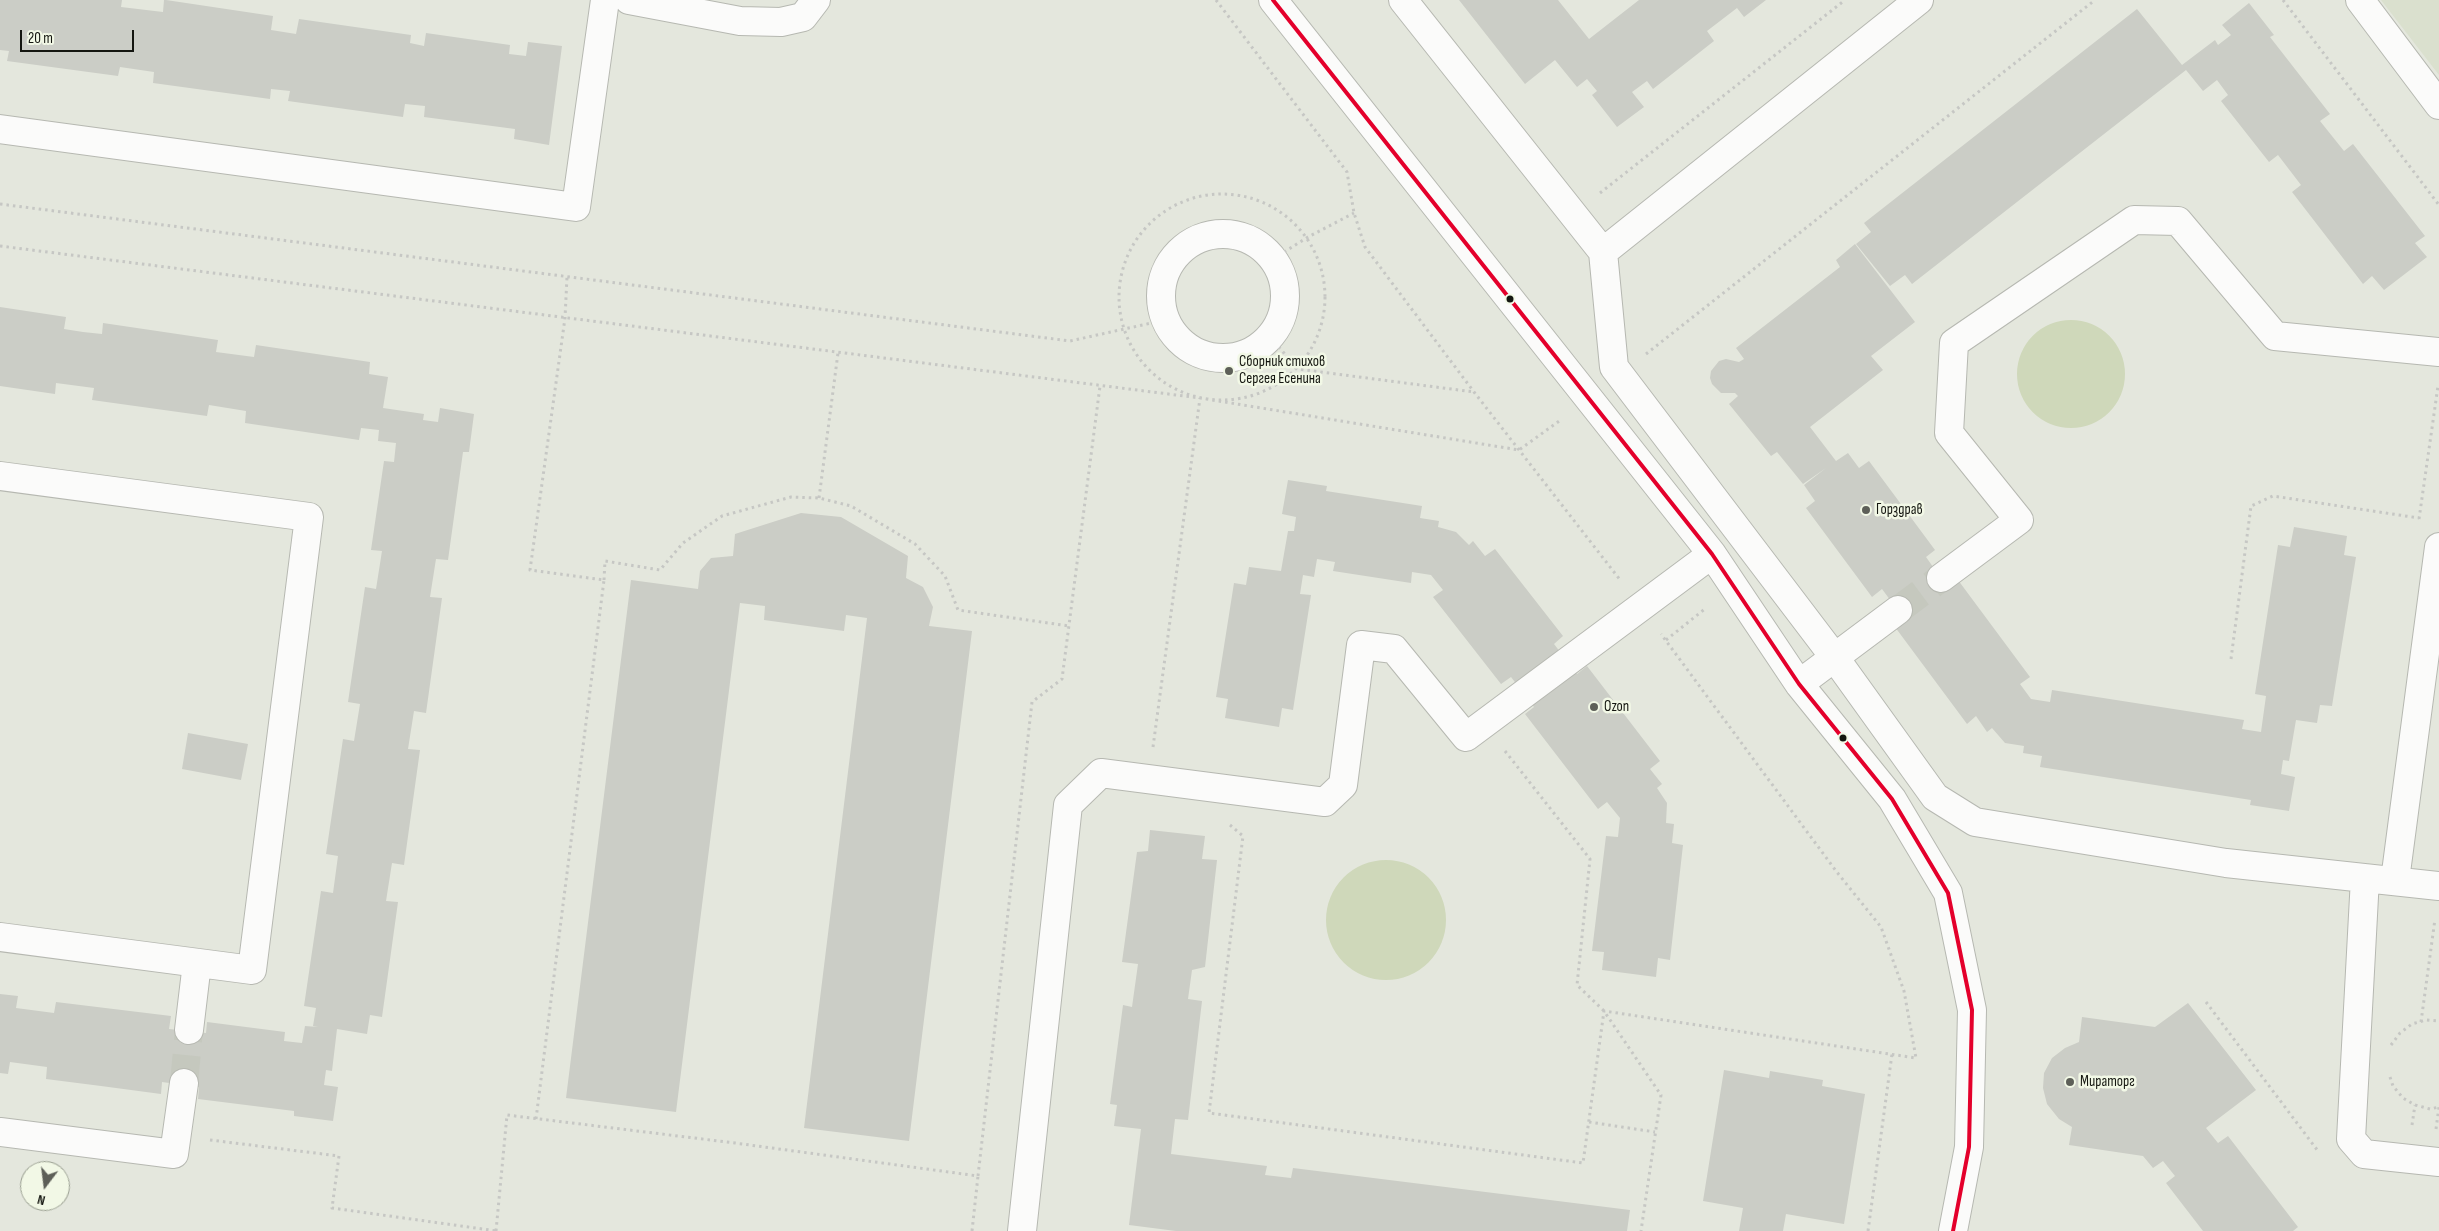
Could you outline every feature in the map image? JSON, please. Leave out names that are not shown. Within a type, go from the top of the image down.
[{"type":"street","points":[[0,129],[576,207],[605,0]]},
{"type":"street","points":[[629,0],[740,21],[781,22],[803,17],[816,0]]},
{"type":"street","points":[[1273,0],[1712,554],[1800,684],[1892,800],[1948,893],[1972,1010],[1969,1147],[1953,1231]]},
{"type":"street","points":[[1403,0],[1603,252],[1614,367],[1619,375],[1835,658],[1935,796],[1975,822],[2226,863],[2439,886]]},
{"type":"street","points":[[1603,252],[1919,0]]},
{"type":"street","points":[[2360,0],[2439,105]]},
{"type":"street","points":[[1941,578],[2020,520],[1949,433],[1954,343],[2134,220],[2178,222],[2275,336],[2439,352]]},
{"type":"street","points":[[1221,234],[1241,236],[1259,245],[1273,259],[1283,278],[1286,299],[1281,319],[1270,337],[1254,351],[1234,358],[1212,358],[1192,351],[1176,338],[1165,320],[1160,301],[1162,280],[1170,262],[1184,247],[1201,237],[1221,234]]},
{"type":"street","points":[[0,476],[309,517],[252,970],[0,937]]},
{"type":"street","points":[[2395,880],[2439,547]]},
{"type":"street","points":[[1022,1231],[1068,805],[1101,773],[1325,802],[1344,786],[1361,645],[1394,649],[1466,737],[1642,608],[1712,554]]},
{"type":"street","points":[[1800,684],[1898,610]]},
{"type":"street","points":[[2365,878],[2351,1139],[2364,1154],[2439,1162]]},
{"type":"street","points":[[189,1030],[197,962]]},
{"type":"street","points":[[0,1132],[174,1154],[184,1083]]},
{"type":"path","points":[[1216,0],[1347,172],[1354,213],[1366,246],[1474,392],[1642,608],[1836,872],[1881,928],[1904,991],[1916,1058],[1604,1011]]},
{"type":"path","points":[[1592,199],[1845,0]]},
{"type":"path","points":[[1619,375],[2095,0]]},
{"type":"path","points":[[2283,0],[2439,205]]},
{"type":"path","points":[[1223,193],[1256,198],[1285,213],[1308,237],[1323,269],[1326,304],[1318,339],[1298,369],[1270,390],[1236,400],[1200,398],[1167,385],[1141,361],[1124,330],[1118,297],[1123,265],[1138,236],[1161,213],[1190,198],[1223,193]]},
{"type":"path","points":[[0,204],[1070,341],[1165,320]]},
{"type":"path","points":[[1273,259],[1308,237],[1354,213]]},
{"type":"path","points":[[0,246],[1200,398],[1519,450],[1590,400]]},
{"type":"path","points":[[567,277],[565,318],[530,570],[604,580]]},
{"type":"path","points":[[1270,337],[1298,369],[1474,392]]},
{"type":"path","points":[[819,498],[838,352]]},
{"type":"path","points":[[2418,528],[2439,378]]},
{"type":"path","points":[[972,1231],[1032,702],[1062,679],[1100,386]]},
{"type":"path","points":[[1159,752],[1153,748],[1200,398]]},
{"type":"path","points":[[2231,659],[2251,506],[2273,496],[2419,518]]},
{"type":"path","points":[[536,1119],[606,561],[660,570],[683,543],[722,516],[791,497],[819,498],[851,506],[915,544],[945,576],[958,610],[1069,626]]},
{"type":"path","points":[[1484,724],[1590,860],[1577,985],[1604,1011],[1661,1095],[1641,1231]]},
{"type":"path","points":[[1225,820],[1243,836],[1209,1113],[1583,1163],[1604,1011]]},
{"type":"path","points":[[2422,1022],[2435,917]]},
{"type":"path","points":[[2206,1002],[2322,1156]]},
{"type":"path","points":[[2389,1052],[2400,1033],[2412,1024],[2439,1021]]},
{"type":"path","points":[[1868,1231],[1892,1054]]},
{"type":"path","points":[[2388,1073],[2393,1086],[2403,1098],[2415,1106],[2430,1109],[2439,1107]]},
{"type":"path","points":[[176,1136],[339,1156],[332,1208],[496,1231],[506,1115],[735,1143],[978,1176]]},
{"type":"path","points":[[1589,1122],[1655,1132]]},
{"type":"shaded area","points":[[2381,0],[2439,0],[2439,75]]},
{"type":"green space","points":[[2071,320],[2092,324],[2109,336],[2121,353],[2125,374],[2121,395],[2109,412],[2092,424],[2071,428],[2050,424],[2033,412],[2021,395],[2017,374],[2021,353],[2033,336],[2050,324]]},
{"type":"green space","points":[[1386,860],[1409,864],[1429,877],[1442,897],[1446,920],[1442,943],[1429,963],[1409,976],[1386,980],[1363,976],[1343,963],[1330,943],[1326,920],[1330,897],[1343,877],[1363,864]]},
{"type":"building","points":[[0,0],[122,0],[121,7],[163,12],[164,0],[166,0],[273,16],[271,30],[296,34],[299,19],[411,35],[410,43],[424,46],[426,33],[510,45],[509,54],[526,56],[528,42],[562,46],[549,145],[514,139],[515,129],[424,117],[425,106],[405,104],[403,117],[288,101],[290,91],[271,89],[270,99],[153,83],[154,72],[120,67],[118,76],[7,61],[9,51],[0,50]]},
{"type":"building","points":[[1459,0],[1558,0],[1589,39],[1639,0],[1766,0],[1744,17],[1737,8],[1707,31],[1714,41],[1653,89],[1647,81],[1632,92],[1644,107],[1617,127],[1592,95],[1597,91],[1587,79],[1577,87],[1555,60],[1525,84]]},
{"type":"building","points":[[2249,3],[2274,35],[2270,37],[2330,114],[2320,121],[2344,151],[2353,144],[2425,236],[2415,243],[2427,257],[2384,290],[2372,276],[2363,284],[2292,192],[2301,185],[2278,155],[2269,162],[2221,101],[2228,95],[2217,80],[2203,91],[2186,70],[1912,284],[1905,275],[1890,286],[1856,244],[1871,232],[1864,223],[2137,9],[2182,65],[2215,40],[2218,45],[2231,35],[2222,25]]},
{"type":"building","points":[[1855,244],[1915,322],[1871,356],[1883,370],[1810,427],[1836,461],[1848,453],[1859,468],[1869,461],[1935,550],[1926,557],[1948,588],[1958,580],[2030,677],[2020,684],[2031,699],[2050,702],[2052,690],[2244,720],[2242,729],[2261,732],[2266,696],[2255,694],[2278,545],[2290,547],[2294,527],[2347,536],[2344,555],[2356,557],[2332,706],[2320,705],[2317,723],[2296,720],[2289,761],[2283,760],[2281,774],[2295,777],[2289,811],[2250,805],[2251,800],[2040,767],[2042,756],[2023,753],[2024,746],[2005,743],[1992,728],[1987,732],[1976,716],[1967,724],[1895,627],[1905,620],[1882,589],[1872,597],[1806,508],[1815,501],[1804,485],[1826,468],[1803,484],[1777,452],[1771,456],[1729,404],[1738,396],[1735,393],[1721,393],[1712,384],[1710,378],[1711,371],[1719,361],[1726,359],[1739,362],[1744,359],[1736,348],[1840,267],[1836,260]]},
{"type":"building","points":[[0,307],[66,317],[64,329],[83,332],[102,334],[103,323],[218,340],[216,352],[254,357],[256,345],[370,362],[369,374],[388,377],[383,408],[424,414],[423,420],[438,422],[440,408],[474,414],[469,452],[463,452],[448,560],[436,559],[430,597],[442,598],[426,713],[414,711],[408,749],[420,750],[404,865],[392,863],[386,901],[398,902],[382,1017],[370,1015],[367,1034],[337,1029],[332,1071],[326,1070],[324,1085],[338,1087],[333,1121],[294,1116],[294,1111],[198,1099],[199,1087],[162,1082],[161,1094],[46,1079],[47,1067],[10,1062],[8,1074],[0,1073],[0,994],[18,996],[16,1008],[54,1013],[56,1002],[171,1016],[169,1029],[206,1033],[207,1022],[285,1032],[284,1041],[302,1043],[305,1026],[318,1027],[313,1026],[316,1008],[304,1006],[321,891],[333,893],[338,856],[326,854],[343,739],[354,741],[360,704],[348,702],[365,587],[376,589],[382,551],[371,550],[384,461],[394,462],[396,443],[378,441],[379,430],[361,428],[359,440],[245,423],[246,411],[209,405],[207,416],[92,400],[94,388],[56,383],[55,394],[0,386]]},
{"type":"building","points":[[1288,480],[1327,486],[1326,491],[1422,506],[1420,518],[1439,521],[1438,527],[1456,532],[1469,545],[1473,541],[1485,556],[1495,549],[1563,636],[1554,644],[1577,674],[1587,666],[1660,761],[1650,769],[1662,784],[1657,788],[1667,803],[1666,823],[1674,824],[1672,843],[1683,845],[1670,960],[1658,958],[1656,977],[1602,970],[1604,952],[1592,951],[1606,836],[1618,837],[1620,818],[1607,802],[1598,809],[1525,714],[1534,707],[1511,677],[1501,684],[1433,597],[1443,590],[1431,575],[1412,572],[1411,583],[1333,571],[1335,562],[1317,559],[1314,577],[1303,575],[1300,594],[1311,595],[1293,710],[1282,708],[1279,727],[1225,718],[1228,699],[1216,697],[1234,583],[1246,585],[1249,567],[1281,571],[1288,531],[1294,531],[1296,517],[1282,514]]},
{"type":"building","points":[[801,513],[841,517],[908,556],[906,578],[923,587],[933,607],[929,626],[972,631],[909,1141],[804,1128],[867,618],[846,615],[844,631],[764,620],[765,606],[740,603],[676,1112],[566,1098],[631,580],[698,589],[700,571],[711,558],[733,556],[735,534]]},
{"type":"building","points":[[188,733],[248,744],[241,780],[182,769]]},
{"type":"building","points":[[1150,830],[1205,836],[1202,859],[1217,860],[1205,967],[1192,970],[1188,999],[1202,1001],[1188,1120],[1175,1119],[1171,1154],[1267,1166],[1265,1175],[1291,1178],[1293,1168],[1630,1210],[1627,1231],[1176,1231],[1129,1225],[1141,1129],[1114,1126],[1117,1105],[1110,1104],[1123,1005],[1132,1007],[1138,964],[1122,962],[1137,852],[1148,851]]},
{"type":"building","points":[[2188,1003],[2256,1090],[2206,1128],[2218,1143],[2228,1136],[2298,1227],[2293,1231],[2203,1231],[2166,1183],[2175,1176],[2163,1161],[2153,1168],[2143,1156],[2069,1145],[2072,1127],[2059,1119],[2047,1104],[2043,1088],[2044,1073],[2052,1058],[2065,1048],[2079,1042],[2082,1017],[2155,1027]]},
{"type":"building","points":[[1724,1070],[1769,1078],[1770,1071],[1823,1080],[1822,1086],[1865,1094],[1844,1224],[1786,1214],[1783,1231],[1739,1231],[1743,1208],[1703,1201]]},
{"type":"tunnel","points":[[1898,610],[1941,578]]},
{"type":"tunnel","points":[[184,1083],[189,1030]]},
{"type":"transit line","points":[[1273,0],[1712,554],[1799,684],[1892,799],[1948,893],[1972,1010],[1969,1147],[1953,1231]]},
{"type":"place","name":"Сборник стихов Сергея Есенина","points":[[1229,371]]},
{"type":"place","name":"Горздрав","points":[[1866,510]]},
{"type":"place","name":"Ozon","points":[[1594,707]]},
{"type":"place","name":"Мираторг","points":[[2070,1082]]}]
